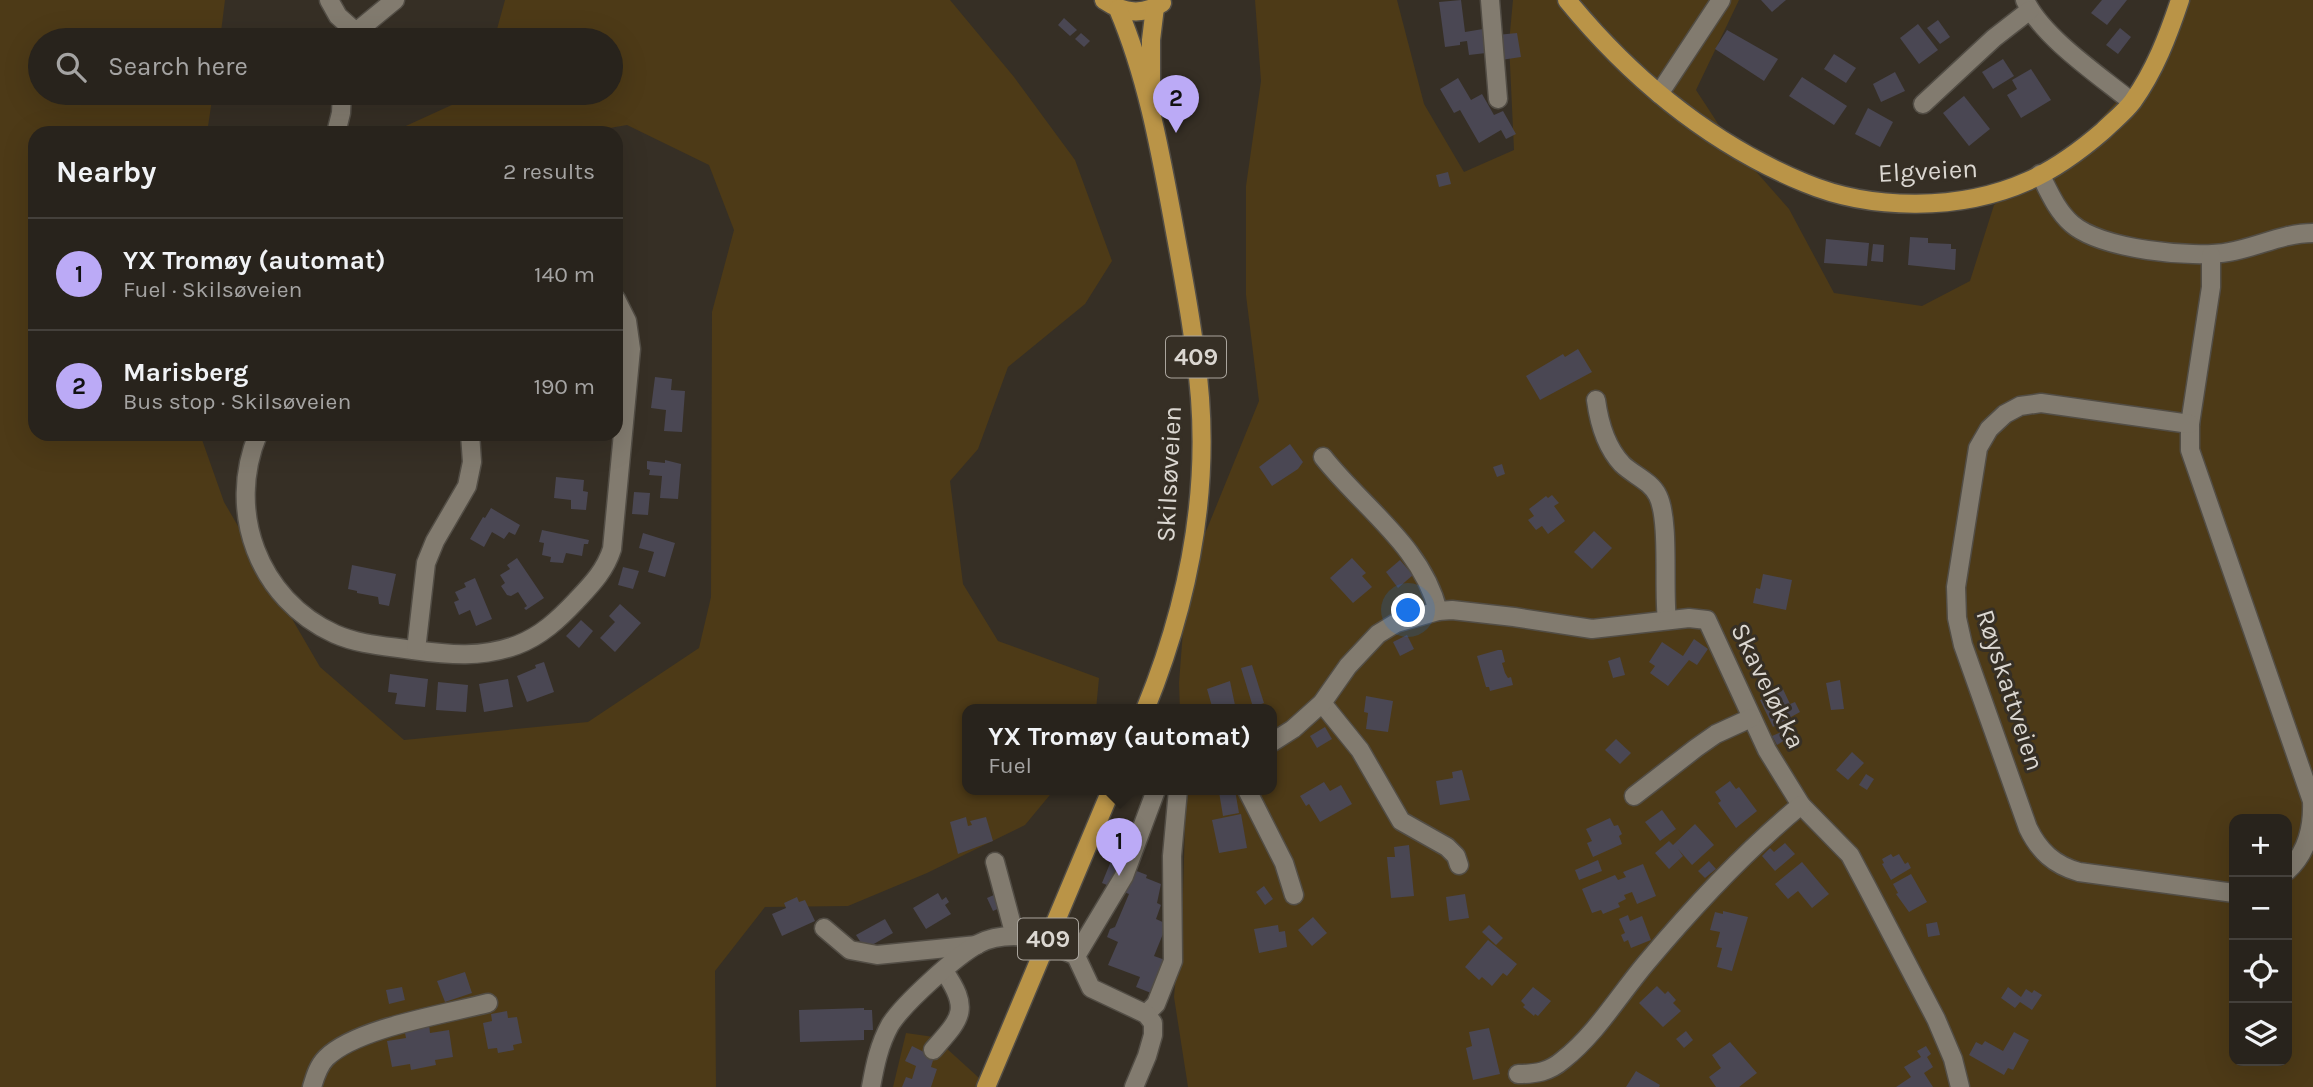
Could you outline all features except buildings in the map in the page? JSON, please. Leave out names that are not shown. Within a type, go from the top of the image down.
[{"type":"main road","name":"Elgveien","points":[[1567,0],[1610,49],[1660,94],[1714,136],[1807,184],[1855,198],[1889,203],[1945,201],[1992,194],[2029,181],[2077,153],[2132,102],[2163,49],[2180,0]]},
{"type":"main road","name":"Skilsøveien","points":[[1111,5],[1138,12],[1160,4]]},
{"type":"main road","name":"Skilsøveien","points":[[1152,112],[1151,40],[1160,4]]},
{"type":"main road","name":"Skilsøveien","points":[[1111,5],[1127,31],[1152,112],[1194,341],[1200,401],[1201,451],[1193,542],[1181,604],[1147,704]]},
{"type":"main road","name":"409","points":[[986,1087],[1109,795]]},
{"type":"street","points":[[328,0],[348,28]]},
{"type":"street","points":[[363,28],[395,0]]},
{"type":"street","points":[[1490,0],[1498,99]]},
{"type":"street","points":[[1660,94],[1721,0]]},
{"type":"street","points":[[1923,104],[2027,5],[2054,37],[2132,102]]},
{"type":"street","points":[[338,126],[341,105]]},
{"type":"street","points":[[2040,174],[2057,206],[2069,221],[2096,239],[2108,243],[2190,255],[2211,255],[2294,234],[2313,233]]},
{"type":"street","points":[[2211,255],[2211,287],[2190,424],[2190,443],[2194,463],[2312,801],[2310,831],[2304,848],[2292,864]]},
{"type":"street","points":[[623,313],[627,321],[631,349],[623,433]]},
{"type":"street","points":[[1596,400],[1598,416],[1611,447],[1622,464],[1645,481],[1658,496],[1663,522],[1667,620]]},
{"type":"street","name":"Røyskattveien","points":[[2190,424],[2041,402],[2020,407],[1996,421],[1983,438],[1975,459],[1956,587],[1957,618],[1963,645],[2028,828],[2046,855],[2059,865],[2079,872],[2229,893]]},
{"type":"street","points":[[256,441],[247,470],[247,523],[259,562],[274,585],[294,607],[307,618],[338,635],[370,644],[465,656],[519,645],[533,638],[557,621],[590,587],[604,568],[613,539],[622,441]]},
{"type":"street","points":[[416,650],[426,563],[435,541],[467,486],[472,462],[470,441]]},
{"type":"street","points":[[1323,457],[1339,478],[1403,544],[1432,588],[1438,611]]},
{"type":"street","name":"Skaveløkka","points":[[1277,738],[1293,729],[1322,703],[1348,666],[1378,634],[1396,623],[1438,611],[1514,617],[1592,629],[1689,618],[1707,620],[1767,750],[1801,805],[1850,855],[1936,1019],[1953,1059],[1961,1087]]},
{"type":"street","points":[[1322,703],[1360,750],[1401,821],[1447,847],[1456,856],[1459,865]]},
{"type":"street","points":[[1634,796],[1716,734],[1751,718]]},
{"type":"street","points":[[1076,956],[1124,876],[1154,795]]},
{"type":"street","points":[[1146,1014],[1156,1004],[1173,961],[1172,856],[1178,795]]},
{"type":"street","points":[[1250,795],[1284,863],[1294,895]]},
{"type":"street","points":[[1518,1074],[1537,1074],[1549,1069],[1580,1045],[1645,964],[1719,880],[1801,805]]},
{"type":"street","points":[[995,862],[1015,936]]},
{"type":"street","points":[[824,928],[850,950],[877,955],[977,945]]},
{"type":"street","points":[[871,1087],[877,1054],[891,1023],[927,985],[977,945],[988,939],[1015,936],[1047,943],[1076,956],[1091,988],[1146,1014],[1153,1023],[1153,1035],[1134,1087]]},
{"type":"street","points":[[933,1050],[961,1014],[961,1005],[944,971]]},
{"type":"street","points":[[312,1087],[324,1059],[342,1045],[368,1034],[488,1003]]},
{"type":"shaded area","points":[[0,0],[225,0],[222,28],[28,28],[28,105],[211,105],[208,126],[28,126],[28,441],[202,441],[224,502],[320,667],[404,740],[588,722],[699,648],[711,597],[712,312],[734,230],[709,165],[627,125],[406,126],[452,105],[623,105],[623,28],[497,28],[505,0],[950,0],[1014,77],[1075,160],[1112,261],[1085,304],[1008,367],[978,449],[950,481],[963,584],[998,641],[1099,678],[1097,704],[962,704],[962,795],[1050,795],[1025,825],[927,873],[848,906],[765,907],[715,971],[716,1087],[0,1087]]},
{"type":"shaded area","points":[[1255,0],[1397,0],[1424,104],[1464,172],[1514,150],[1509,43],[1513,0],[1739,0],[1696,90],[1730,142],[1789,209],[1834,293],[1922,306],[1970,281],[1994,205],[2080,141],[2153,62],[2172,0],[2313,0],[2313,1087],[1188,1087],[1174,997],[1183,893],[1186,795],[1277,795],[1277,704],[1180,704],[1187,578],[1259,401],[1246,295],[1246,186],[1261,81]]},
{"type":"shaded area","points":[[906,1033],[934,1037],[989,1087],[893,1087]]},
{"type":"place","name":"Marisberg","points":[[1176,133]]},
{"type":"place","name":"YX Tromøy (automat)","points":[[1119,876]]}]
